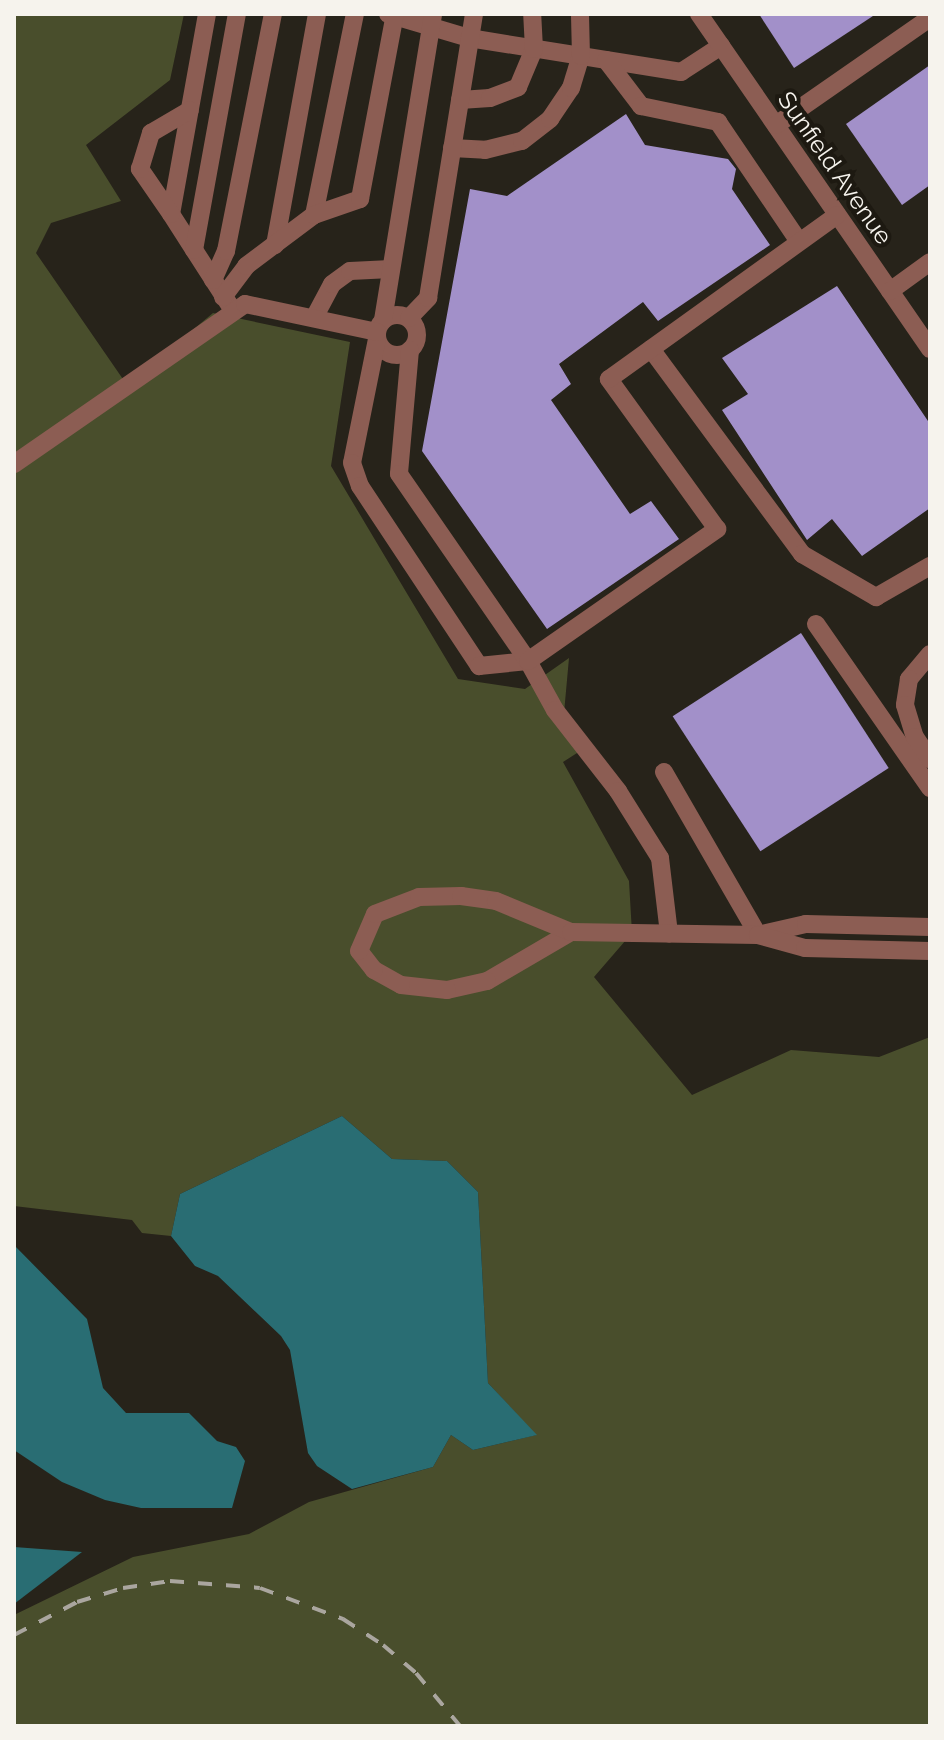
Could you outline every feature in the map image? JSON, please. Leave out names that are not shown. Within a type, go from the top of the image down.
[{"type":"street","points":[[171,214],[207,14]]},
{"type":"street","points":[[194,250],[237,14]]},
{"type":"street","points":[[213,280],[226,251],[273,14]]},
{"type":"street","points":[[275,245],[317,14]]},
{"type":"street","points":[[314,215],[355,14]]},
{"type":"street","points":[[14,464],[228,304],[246,266],[314,215],[360,199],[392,14],[432,22],[469,38],[681,72],[721,46]]},
{"type":"street","points":[[409,318],[428,298],[474,14]]},
{"type":"street","points":[[460,100],[490,98],[518,87],[534,49],[532,14]]},
{"type":"street","points":[[452,148],[485,150],[522,141],[550,119],[571,88],[581,56],[580,14]]},
{"type":"street","name":"Sunfield Avenue","points":[[699,14],[930,349]]},
{"type":"street","points":[[776,125],[930,18]]},
{"type":"street","points":[[432,22],[391,269],[352,463],[360,486],[479,666],[528,661],[717,529],[609,379],[798,240],[837,215]]},
{"type":"street","points":[[606,60],[641,106],[718,122],[798,240]]},
{"type":"street","points":[[190,110],[151,133],[140,169],[228,304]]},
{"type":"street","points":[[890,291],[930,262]]},
{"type":"street","points":[[314,318],[332,284],[350,271],[391,269]]},
{"type":"street","points":[[228,304],[245,304],[379,330]]},
{"type":"street","points":[[379,330],[396,314],[409,318],[418,335],[410,350],[399,474],[528,661],[555,710],[618,791],[660,858],[669,933]]},
{"type":"street","points":[[379,330],[390,354],[410,350]]},
{"type":"street","points":[[651,349],[802,554],[876,597],[930,566]]},
{"type":"street","points":[[816,624],[930,788]]},
{"type":"street","points":[[930,654],[909,679],[905,705],[915,737],[930,759]]},
{"type":"street","points":[[664,772],[758,935]]},
{"type":"street","points":[[571,932],[487,981],[447,990],[401,985],[374,970],[359,951],[375,914],[419,897],[496,901],[571,932],[758,935],[805,948],[930,951]]},
{"type":"street","points":[[758,935],[806,924],[930,927]]},
{"type":"green space","points":[[14,14],[184,14],[170,80],[86,145],[121,201],[51,223],[36,253],[127,385],[213,313],[350,342],[331,466],[458,679],[525,689],[569,658],[563,724],[588,746],[563,762],[629,881],[632,933],[594,977],[692,1095],[791,1050],[879,1057],[930,1037],[930,1726],[14,1726],[14,1615],[133,1557],[249,1534],[309,1502],[433,1467],[451,1435],[473,1450],[536,1435],[488,1383],[478,1192],[447,1161],[392,1159],[342,1116],[180,1194],[171,1236],[142,1233],[132,1220],[14,1206]]},
{"type":"water","points":[[342,1116],[392,1159],[447,1161],[478,1192],[488,1383],[537,1435],[473,1450],[451,1435],[433,1467],[352,1489],[317,1466],[308,1453],[290,1350],[281,1336],[218,1276],[195,1266],[171,1236],[180,1194]]},
{"type":"water","points":[[14,1245],[87,1319],[103,1388],[126,1413],[189,1413],[217,1441],[236,1447],[245,1461],[232,1508],[141,1508],[105,1500],[62,1482],[14,1450]]},
{"type":"water","points":[[14,1547],[82,1552],[14,1604]]},
{"type":"building","points":[[759,14],[876,14],[794,68]]},
{"type":"building","points":[[930,65],[930,185],[902,205],[846,124]]},
{"type":"building","points":[[626,114],[645,145],[728,159],[736,169],[732,189],[770,245],[658,321],[643,302],[559,364],[571,384],[551,400],[630,514],[651,501],[679,539],[547,629],[422,451],[470,189],[507,196]]},
{"type":"building","points":[[837,286],[930,424],[930,508],[862,556],[832,519],[807,540],[722,410],[748,394],[722,358]]},
{"type":"building","points":[[801,633],[889,768],[760,851],[673,716]]},
{"type":"railway","points":[[14,1635],[77,1602],[123,1588],[170,1581],[260,1588],[343,1619],[383,1645],[416,1673],[460,1726]]}]
